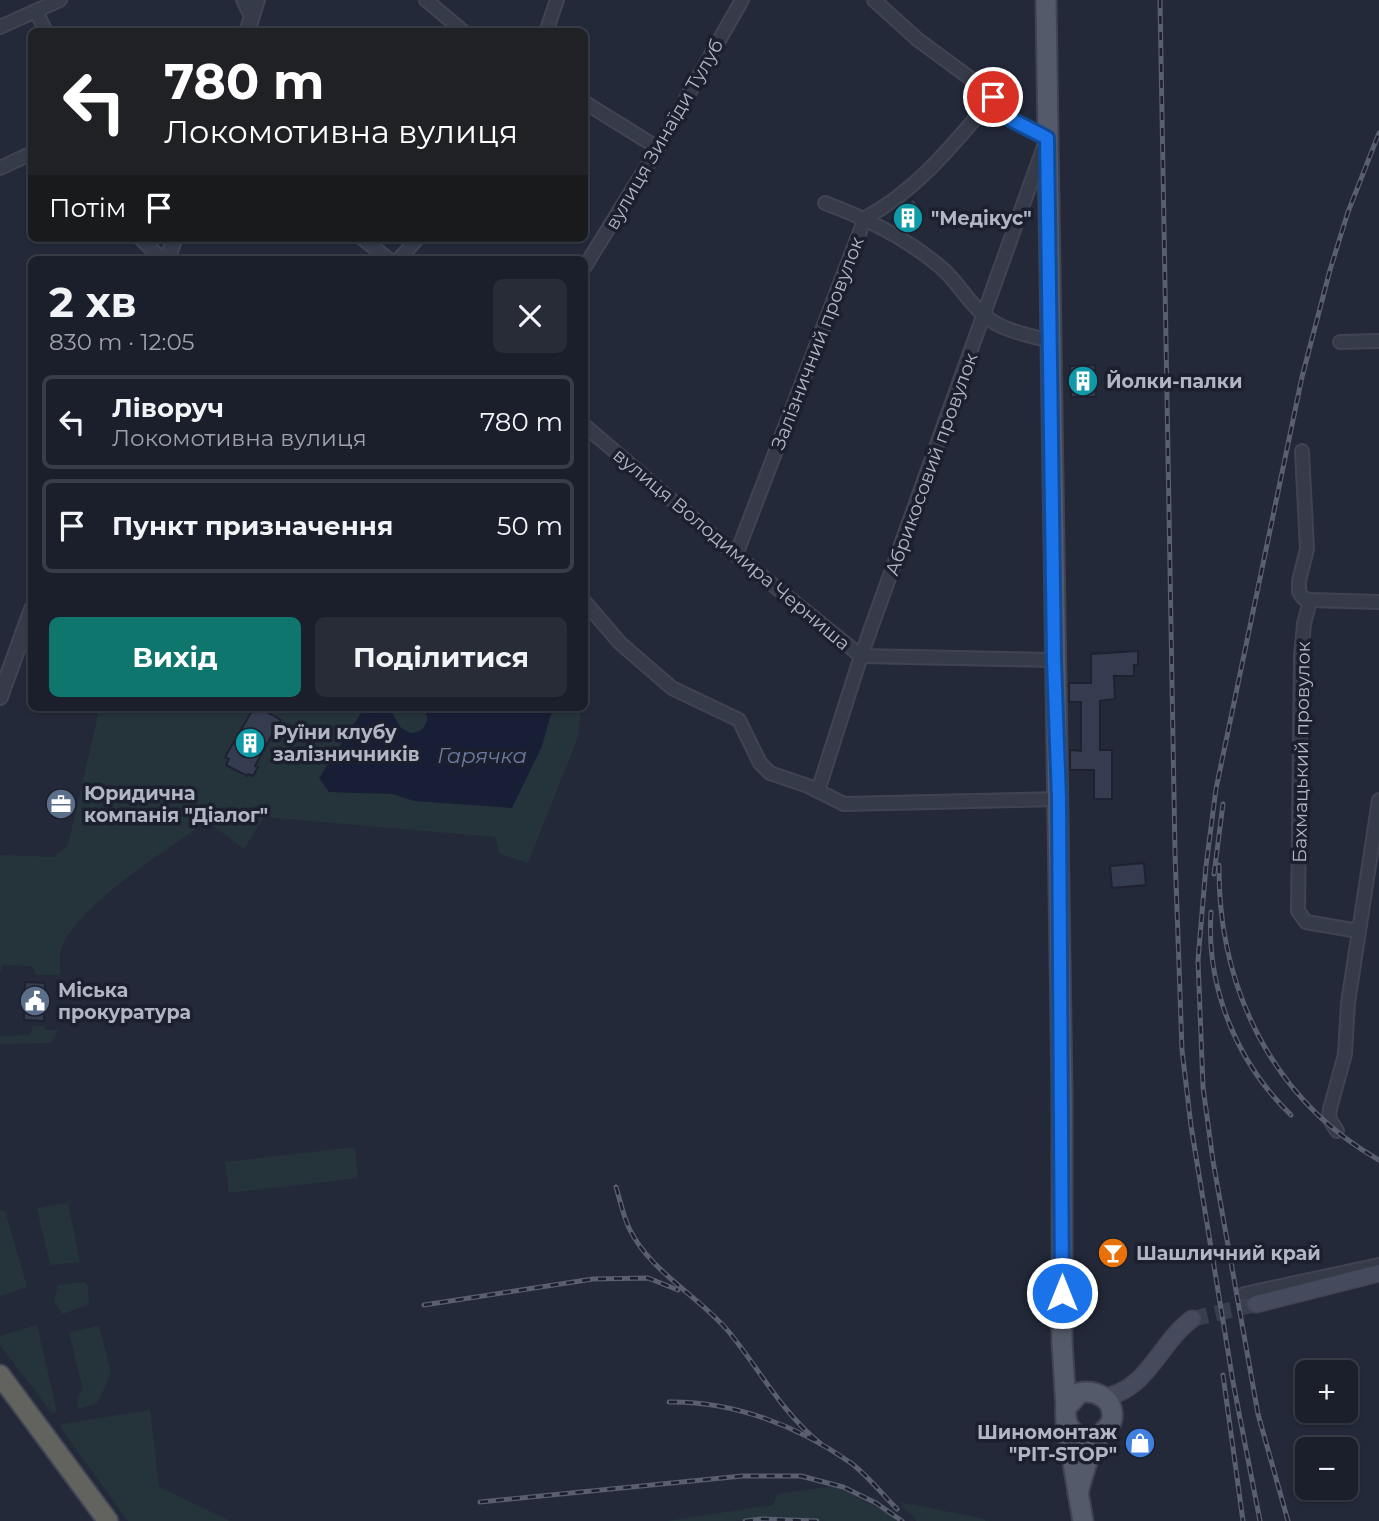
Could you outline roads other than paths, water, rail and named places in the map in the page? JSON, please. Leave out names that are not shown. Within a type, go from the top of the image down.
[{"type":"highway","points":[[0,1375],[108,1521]]},
{"type":"main road","points":[[1046,0],[1054,660],[1059,799],[1063,1392],[1083,1521]]},
{"type":"main road","points":[[1250,1299],[1379,1273]]},
{"type":"main road","points":[[1062,1319],[1074,1374],[1111,1407],[1112,1420]]},
{"type":"main road","points":[[1078,1493],[1099,1436],[1140,1387],[1171,1337],[1192,1319]]},
{"type":"main road","points":[[1066,1415],[1074,1397],[1127,1389],[1149,1369]]},
{"type":"main road","points":[[1066,1415],[1076,1435],[1083,1438],[1099,1436]]},
{"type":"street","points":[[0,27],[60,0]]},
{"type":"street","points":[[243,0],[250,25]]},
{"type":"street","points":[[250,25],[257,0]]},
{"type":"street","points":[[426,0],[459,28]]},
{"type":"street","points":[[546,28],[557,0]]},
{"type":"street","name":"вулиця Зинаїди Тулуб","points":[[588,262],[658,148],[742,0]]},
{"type":"street","points":[[874,0],[917,39],[993,97],[1012,120],[1047,138]]},
{"type":"street","points":[[36,11],[44,28]]},
{"type":"street","name":"Залізничний провулок","points":[[736,555],[864,218],[891,204],[938,161],[993,97]]},
{"type":"street","points":[[588,104],[658,148]]},
{"type":"street","name":"Абрикосовий провулок","points":[[818,790],[861,656],[1047,138]]},
{"type":"street","points":[[0,168],[28,155]]},
{"type":"street","points":[[825,203],[864,218],[945,272],[984,316],[1001,327],[1050,341]]},
{"type":"street","points":[[144,242],[159,256]]},
{"type":"street","points":[[367,242],[384,256]]},
{"type":"street","points":[[402,256],[414,242]]},
{"type":"street","points":[[1340,342],[1379,341]]},
{"type":"street","name":"вулиця Володимира Черниша","points":[[588,428],[736,555],[861,656],[1054,660]]},
{"type":"street","name":"Бахмацький провулок","points":[[1302,451],[1307,549],[1299,592],[1303,598],[1310,600],[1301,655],[1298,911],[1306,922],[1358,931]]},
{"type":"street","points":[[1310,600],[1379,601]]},
{"type":"street","points":[[588,606],[620,643],[672,688],[738,720],[760,763],[770,773],[818,790],[844,804],[1059,799]]},
{"type":"street","points":[[0,697],[28,620]]},
{"type":"street","points":[[1336,1131],[1329,1118],[1330,1109],[1345,1054],[1348,1003],[1379,800]]},
{"type":"street","points":[[1250,1299],[1278,1289],[1379,1265]]},
{"type":"water","name":"Гарячка","points":[[362,711],[391,711],[400,727],[414,733],[425,726],[427,716],[424,711],[552,711],[542,746],[512,808],[414,801],[392,794],[329,792],[319,778]]},
{"type":"tunnel","points":[[1192,1319],[1256,1304]]},
{"type":"railway","points":[[1160,0],[1175,853],[1182,1050],[1191,1126],[1233,1382],[1260,1521]]},
{"type":"railway","points":[[1288,1521],[1258,1414],[1213,1161],[1203,1087],[1198,960],[1216,789],[1302,377],[1348,212],[1379,133]]},
{"type":"railway","points":[[1214,874],[1223,804]]},
{"type":"railway","points":[[1219,865],[1221,910],[1228,954],[1258,1035],[1281,1072],[1308,1105],[1341,1135],[1379,1160]]},
{"type":"railway","points":[[1211,912],[1214,968],[1229,1023],[1255,1072],[1291,1115]]},
{"type":"railway","points":[[616,1187],[629,1228],[649,1258],[717,1319],[783,1405],[821,1444]]},
{"type":"railway","points":[[424,1305],[593,1279],[648,1278],[678,1290]]},
{"type":"railway","points":[[1223,1375],[1243,1521]]},
{"type":"railway","points":[[669,1402],[741,1411],[787,1427],[851,1463],[897,1509]]},
{"type":"railway","points":[[480,1502],[742,1476],[801,1476],[843,1487],[876,1503],[902,1521]]},
{"type":"railway","points":[[745,1521],[817,1521]]},
{"type":"place","name":"\"Медікус\"","points":[[908,218]]},
{"type":"place","name":"Йолки-палки","points":[[1083,381]]},
{"type":"place","name":"Руїни клубу залізничників","points":[[250,743]]},
{"type":"place","name":"Юридична компанія \"Діалог\"","points":[[61,804]]},
{"type":"place","name":"Міська прокуратура","points":[[35,1001]]},
{"type":"place","name":"Шашличний край","points":[[1113,1253]]},
{"type":"place","name":"Шиномонтаж \"PIT-STOP\"","points":[[1140,1443]]}]
